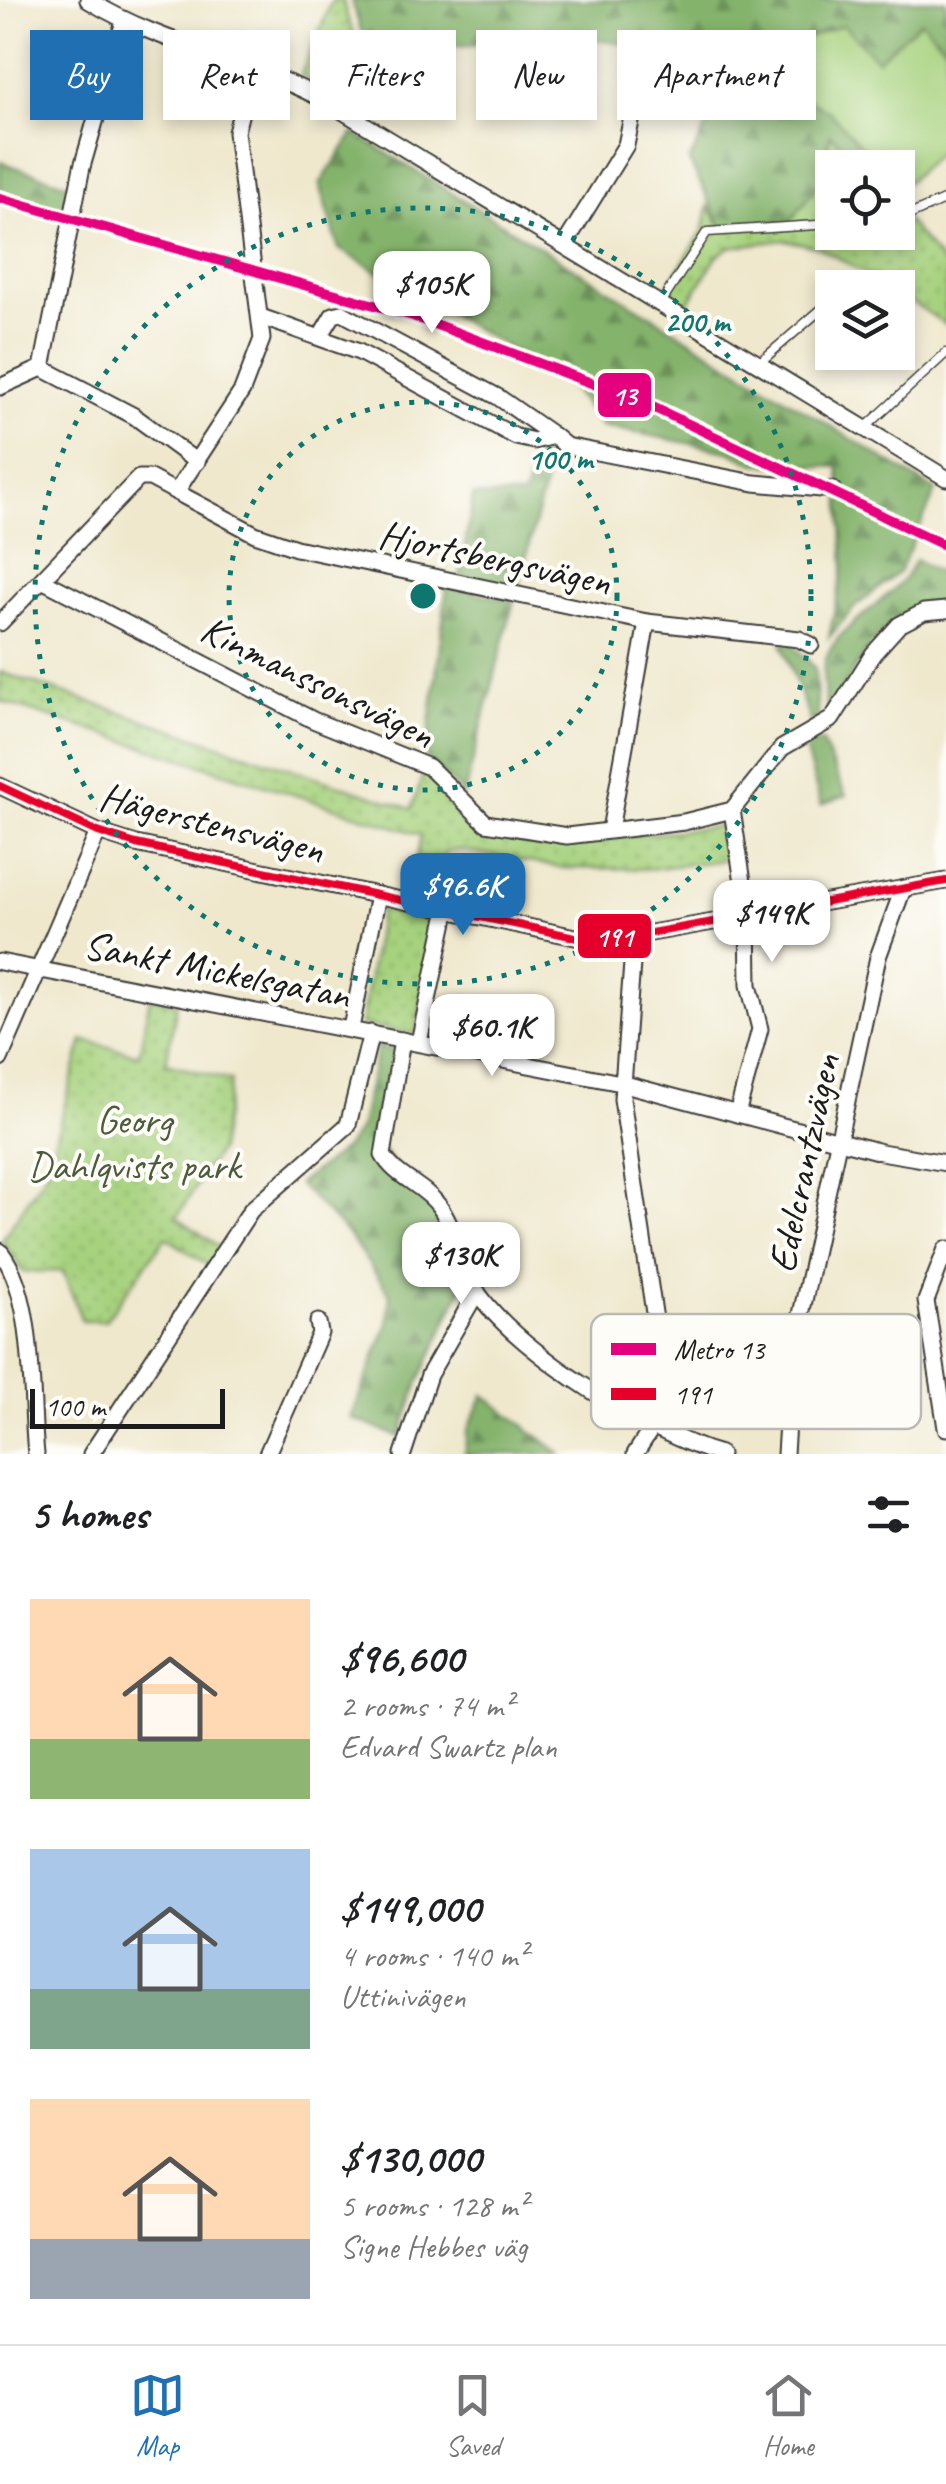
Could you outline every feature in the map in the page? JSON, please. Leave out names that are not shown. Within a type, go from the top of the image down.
[{"type":"street","points":[[88,0],[124,22],[163,36]]},
{"type":"street","points":[[42,368],[90,130],[124,22]]},
{"type":"street","points":[[290,85],[326,101],[566,244],[946,478]]},
{"type":"street","points":[[176,492],[248,380],[261,347],[261,317],[236,132],[239,120]]},
{"type":"street","points":[[566,244],[626,145],[633,120]]},
{"type":"street","points":[[321,335],[333,315],[342,313],[498,397],[566,446],[754,484],[833,490]]},
{"type":"street","points":[[261,317],[321,335],[502,431],[534,441],[554,436]]},
{"type":"street","points":[[0,387],[42,368]]},
{"type":"street","points":[[42,368],[134,416],[197,462]]},
{"type":"street","name":"Hjortsbergsvägen","points":[[42,580],[139,478],[150,478],[278,544],[647,622],[798,639],[812,645]]},
{"type":"street","points":[[0,623],[42,580]]},
{"type":"street","name":"Kinmanssonsvägen","points":[[42,580],[313,720],[428,767],[469,808],[496,827],[567,836],[684,822],[732,810]]},
{"type":"street","points":[[738,1114],[760,1038],[750,985],[748,915],[732,810],[782,748],[832,720],[873,654],[899,625],[924,612],[946,610]]},
{"type":"street","points":[[610,830],[647,622]]},
{"type":"street","name":"Hägerstensvägen","points":[[0,786],[98,832],[136,844],[575,937],[634,936],[946,881]]},
{"type":"street","points":[[0,1059],[98,832]]},
{"type":"street","name":"Edelcrantzvägen","points":[[802,1314],[878,957],[903,889]]},
{"type":"street","points":[[351,1028],[378,896]]},
{"type":"street","points":[[419,1042],[447,912]]},
{"type":"street","points":[[634,936],[622,1083],[656,1314]]},
{"type":"street","name":"Sankt Mickelsgatan","points":[[0,962],[622,1083],[841,1142],[946,1163]]},
{"type":"street","points":[[91,1454],[251,1210],[348,1125],[371,1033]]},
{"type":"street","points":[[402,1040],[383,1155],[440,1208],[478,1292],[536,1350],[591,1386]]},
{"type":"street","points":[[946,1249],[926,1301],[946,1428]]},
{"type":"street","points":[[0,1252],[15,1276],[24,1313],[36,1454]]},
{"type":"street","points":[[403,1454],[428,1375],[478,1292]]},
{"type":"street","points":[[267,1454],[320,1334],[318,1322]]},
{"type":"street","points":[[635,1454],[650,1429]]},
{"type":"street","points":[[659,1429],[720,1454]]},
{"type":"street","name":"Edelcrantzvägen","points":[[784,1454],[786,1429]]},
{"type":"lane","points":[[915,214],[946,199]]},
{"type":"lane","points":[[662,304],[707,232],[815,225]]},
{"type":"lane","points":[[759,363],[815,315]]},
{"type":"lane","points":[[865,428],[946,353]]},
{"type":"green space","points":[[332,0],[343,0],[352,30],[320,30]]},
{"type":"green space","points":[[351,0],[946,0],[946,48],[936,36],[876,60],[828,28],[816,35],[816,30],[617,30],[617,43],[597,40],[597,30],[476,30],[476,45],[456,45],[456,30],[361,30]]},
{"type":"green space","points":[[921,21],[946,48],[946,145],[915,175],[915,150],[865,150],[830,112],[816,104],[816,35],[843,25],[877,60]]},
{"type":"green space","points":[[310,53],[310,80],[301,75]]},
{"type":"green space","points":[[816,104],[830,112],[865,150],[846,150],[830,134],[828,150],[815,150],[815,188],[791,220],[722,227],[689,161],[710,120],[816,120]]},
{"type":"green space","points":[[354,133],[936,491],[899,572],[856,606],[829,637],[844,565],[839,467],[755,464],[729,451],[601,426],[567,383],[339,249],[320,184]]},
{"type":"green space","points":[[830,133],[845,150],[822,150]]},
{"type":"green space","points":[[0,162],[71,185],[65,216],[0,195]]},
{"type":"green space","points":[[815,166],[815,247],[785,240],[730,247],[717,256],[687,305],[664,292],[704,229],[708,206],[722,227],[791,220]]},
{"type":"green space","points":[[915,231],[946,267],[946,325],[915,304],[915,270],[859,270],[824,250],[915,250]]},
{"type":"green space","points":[[539,450],[552,455],[518,589],[460,577],[473,496],[523,496]]},
{"type":"green space","points":[[915,560],[946,576],[946,603],[923,606],[888,626],[873,641],[827,716],[824,668],[829,652],[851,625],[894,589]]},
{"type":"green space","points":[[447,587],[514,600],[464,795],[426,757]]},
{"type":"green space","points":[[782,644],[792,644],[815,668],[818,721],[810,721]]},
{"type":"green space","points":[[0,672],[412,809],[424,771],[486,832],[575,842],[721,826],[735,847],[735,859],[649,869],[562,868],[460,850],[445,852],[438,888],[412,883],[421,835],[0,701]]},
{"type":"green space","points":[[822,742],[846,796],[821,805],[804,745]]},
{"type":"green space","points":[[380,910],[436,920],[416,1034],[361,1025]]},
{"type":"green space","name":"Georg Dahlqvists park","points":[[150,997],[177,1004],[166,1063],[231,1081],[219,1150],[177,1217],[222,1249],[209,1266],[166,1237],[105,1321],[82,1321],[63,1271],[23,1272],[2,1240],[46,1172],[83,1040],[139,1055]]},
{"type":"green space","points":[[378,1046],[396,1051],[378,1144],[441,1221],[460,1270],[462,1288],[419,1382],[400,1437],[351,1418],[388,1323],[390,1294],[347,1233],[298,1184],[344,1149],[359,1130]]},
{"type":"green space","points":[[484,1395],[561,1454],[464,1454],[468,1430]]},
{"type":"metro line","name":"13","points":[[0,198],[413,316],[642,402],[946,546]]},
{"type":"transit line","name":"191","points":[[0,786],[98,832],[136,844],[575,937],[634,936],[946,881]]}]
